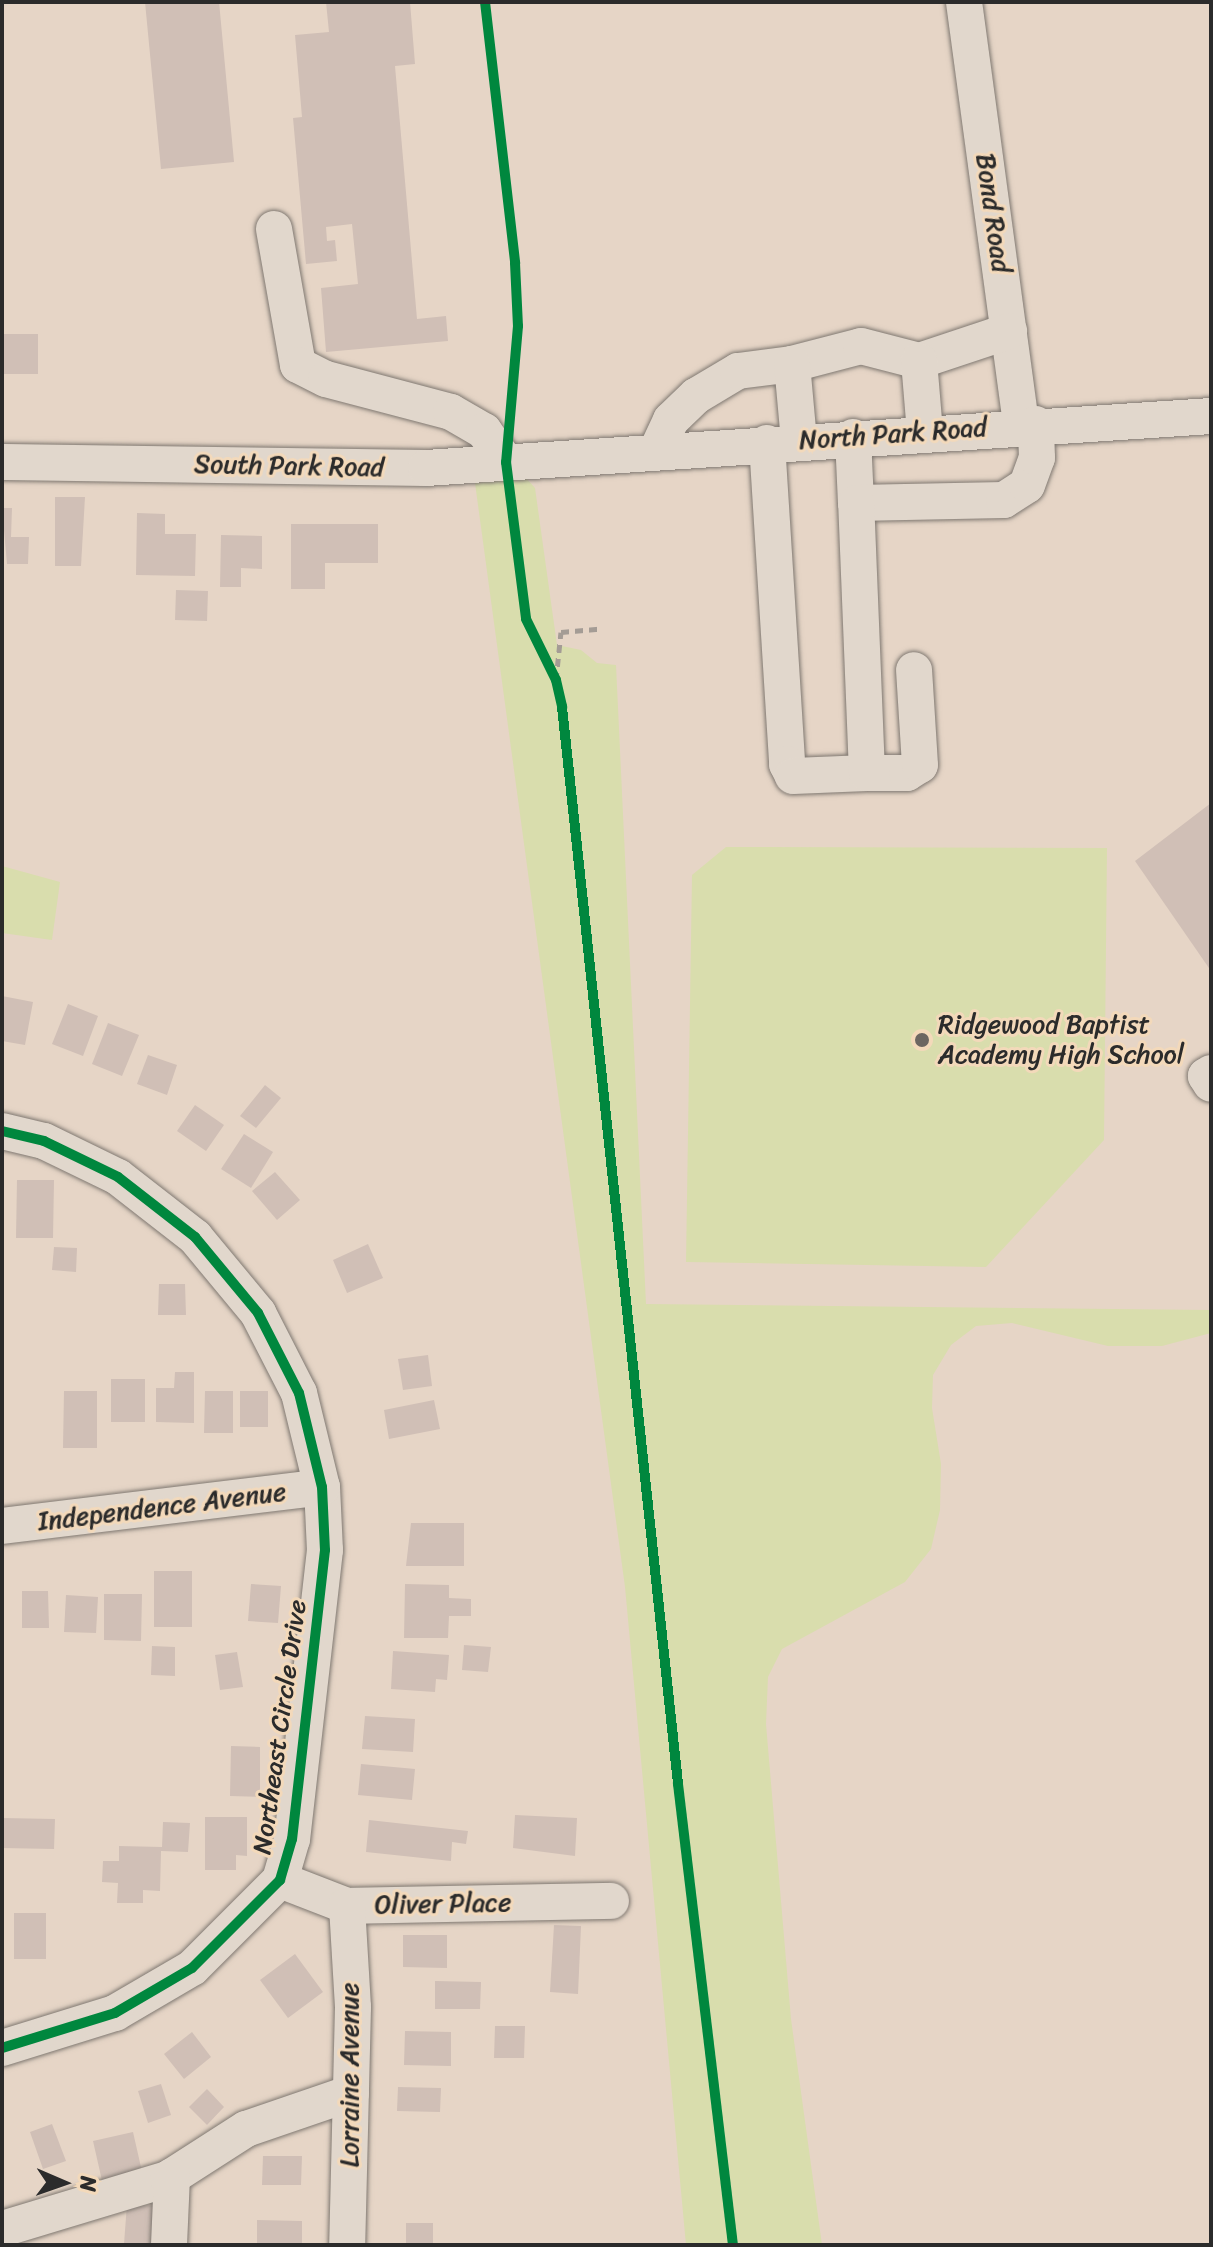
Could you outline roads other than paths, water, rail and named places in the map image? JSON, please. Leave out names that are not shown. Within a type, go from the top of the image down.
[{"type":"street","name":"Bond Road","points":[[856,503],[1004,500],[1027,485],[1037,458],[1009,331],[964,2]]},
{"type":"street","points":[[274,229],[298,365],[326,379],[451,412],[484,431],[506,462]]},
{"type":"street","points":[[656,452],[671,420],[696,396],[738,371],[792,364],[861,346],[919,361],[1009,331]]},
{"type":"street","points":[[919,361],[925,432]]},
{"type":"street","points":[[792,364],[783,442],[787,764],[793,776],[907,773],[920,765],[914,670]]},
{"type":"street","name":"North Park Road","points":[[576,457],[1028,424],[1211,416]]},
{"type":"street","points":[[853,437],[867,773]]},
{"type":"street","name":"South Park Road","points":[[2,462],[426,468],[576,457]]},
{"type":"street","name":"Northeast Circle Drive","points":[[2,1131],[44,1141],[118,1177],[195,1237],[258,1313],[299,1393],[322,1487],[323,1565],[292,1839],[280,1880],[192,1968],[115,2013],[2,2048]]},
{"type":"street","name":"Independence Avenue","points":[[2,1526],[322,1487]]},
{"type":"street","name":"Oliver Place","points":[[280,1880],[347,1906],[611,1901]]},
{"type":"street","name":"Lorraine Avenue","points":[[347,1906],[351,2093],[347,2245]]},
{"type":"street","points":[[2,2229],[172,2176],[246,2129],[351,2093]]},
{"type":"street","points":[[169,2245],[172,2176]]},
{"type":"place","name":"Ridgewood Baptist Academy High School","points":[[922,1040]]}]
